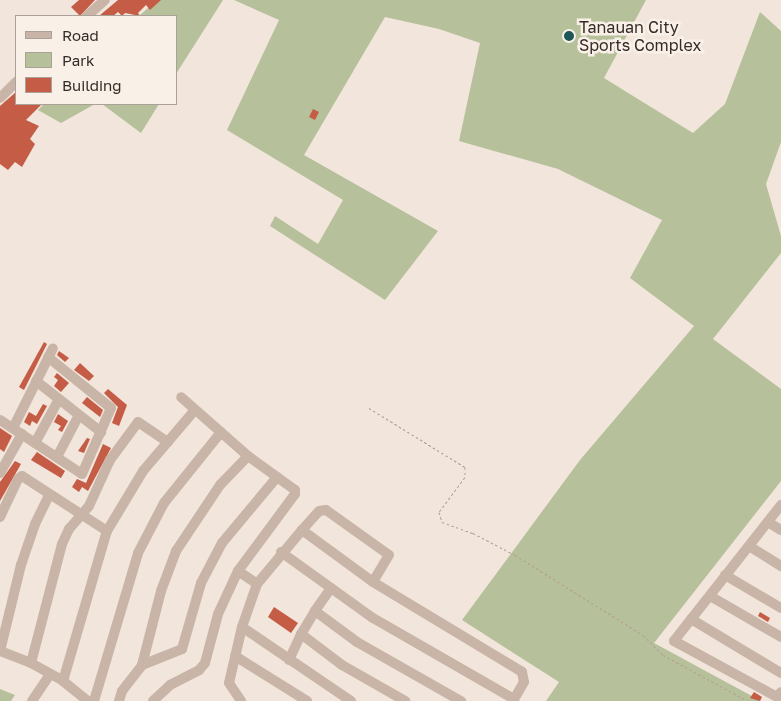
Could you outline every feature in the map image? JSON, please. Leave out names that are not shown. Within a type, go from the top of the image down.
[{"type":"street","points":[[88,15],[105,0]]},
{"type":"street","points":[[0,98],[15,83]]},
{"type":"street","points":[[0,420],[12,428],[35,442],[82,474],[111,408],[51,353],[12,428]]},
{"type":"street","points":[[36,381],[101,432]]},
{"type":"street","points":[[153,701],[170,685],[199,670],[205,663],[218,614],[238,571],[295,494],[295,490],[248,456],[180,397]]},
{"type":"street","points":[[35,442],[59,399]]},
{"type":"street","points":[[63,681],[107,531],[134,484],[195,410]]},
{"type":"street","points":[[57,457],[79,415]]},
{"type":"street","points":[[32,663],[62,544],[69,529],[89,506],[110,460],[136,423],[141,423],[168,442]]},
{"type":"street","points":[[94,701],[138,553],[164,503],[221,432]]},
{"type":"street","points":[[0,473],[3,454],[22,434]]},
{"type":"street","points":[[119,701],[122,691],[142,665],[161,591],[176,551],[220,485],[248,456]]},
{"type":"street","points":[[0,517],[20,477],[107,531]]},
{"type":"street","points":[[142,665],[182,649],[200,583],[222,543],[277,477]]},
{"type":"street","points":[[49,495],[21,564],[0,652],[32,663],[63,681],[77,698],[88,701]]},
{"type":"street","points":[[781,505],[674,641],[777,697],[781,692]]},
{"type":"street","points":[[243,700],[229,684],[242,626],[257,584],[282,552],[319,511],[326,510],[389,555],[373,582]]},
{"type":"street","points":[[768,522],[781,530]]},
{"type":"street","points":[[282,552],[372,618],[514,700],[524,682],[522,672],[373,582],[302,530]]},
{"type":"street","points":[[749,546],[781,566]]},
{"type":"street","points":[[238,571],[257,584]]},
{"type":"street","points":[[725,575],[781,608]]},
{"type":"street","points":[[289,660],[301,634],[331,588]]},
{"type":"street","points":[[710,596],[781,637]]},
{"type":"street","points":[[315,611],[357,642],[461,701]]},
{"type":"street","points":[[692,619],[781,672]]},
{"type":"street","points":[[242,626],[289,660],[352,701]]},
{"type":"street","points":[[301,634],[342,665],[405,701]]},
{"type":"street","points":[[235,656],[307,701]]},
{"type":"street","points":[[32,701],[50,674]]},
{"type":"path","points":[[369,408],[465,467],[465,477],[439,512],[442,522],[473,533],[515,555],[643,635],[663,656],[748,701]]},
{"type":"green space","points":[[157,0],[223,0],[178,71],[178,15],[140,15]]},
{"type":"green space","points":[[234,0],[646,0],[604,78],[693,133],[725,104],[760,12],[781,31],[781,142],[766,184],[781,236],[781,253],[713,339],[781,389],[781,481],[654,643],[761,701],[546,701],[559,682],[462,620],[580,460],[694,326],[630,278],[662,220],[558,169],[459,141],[480,43],[439,29],[385,17],[304,155],[438,231],[385,300],[270,226],[275,216],[318,244],[343,200],[227,130],[279,20]]},
{"type":"green space","points":[[43,105],[93,105],[61,123],[38,110]]},
{"type":"green space","points":[[103,105],[158,105],[141,133]]},
{"type":"green space","points":[[0,689],[15,695],[11,701],[0,701]]},
{"type":"building","points":[[79,0],[95,0],[81,15],[71,7]]},
{"type":"building","points":[[118,0],[161,0],[150,10],[146,5],[138,13],[139,15],[125,13],[121,15],[118,12],[114,15],[100,15]]},
{"type":"building","points":[[15,93],[15,105],[41,105],[26,120],[39,126],[30,139],[35,144],[22,167],[15,162],[8,170],[0,164],[0,106]]},
{"type":"building","points":[[313,109],[319,112],[315,120],[309,117]]},
{"type":"building","points":[[44,342],[47,344],[24,390],[19,387]]},
{"type":"building","points":[[59,351],[69,358],[65,362],[57,355]]},
{"type":"building","points":[[80,363],[94,376],[89,381],[74,370]]},
{"type":"building","points":[[57,373],[69,383],[61,392],[54,386],[58,380],[54,377]]},
{"type":"building","points":[[108,389],[127,405],[119,426],[112,423],[118,407],[104,393]]},
{"type":"building","points":[[87,397],[103,410],[100,417],[82,403]]},
{"type":"building","points":[[43,404],[47,406],[37,424],[32,421],[30,426],[24,422],[29,412],[36,416]]},
{"type":"building","points":[[58,414],[68,421],[62,432],[58,430],[61,426],[54,422]]},
{"type":"building","points":[[0,428],[12,436],[4,452],[0,449]]},
{"type":"building","points":[[87,438],[90,439],[84,453],[78,451]]},
{"type":"building","points":[[103,444],[111,448],[88,491],[82,487],[79,492],[72,487],[77,479],[86,483]]},
{"type":"building","points":[[37,452],[65,471],[61,478],[31,460]]},
{"type":"building","points":[[15,461],[21,464],[0,501],[0,482]]},
{"type":"building","points":[[274,607],[298,623],[291,633],[268,617]]},
{"type":"building","points":[[760,612],[770,618],[768,622],[758,616]]},
{"type":"building","points":[[754,692],[762,697],[760,701],[750,698]]},
{"type":"place","name":"Tanauan City Sports Complex","points":[[569,36]]}]
